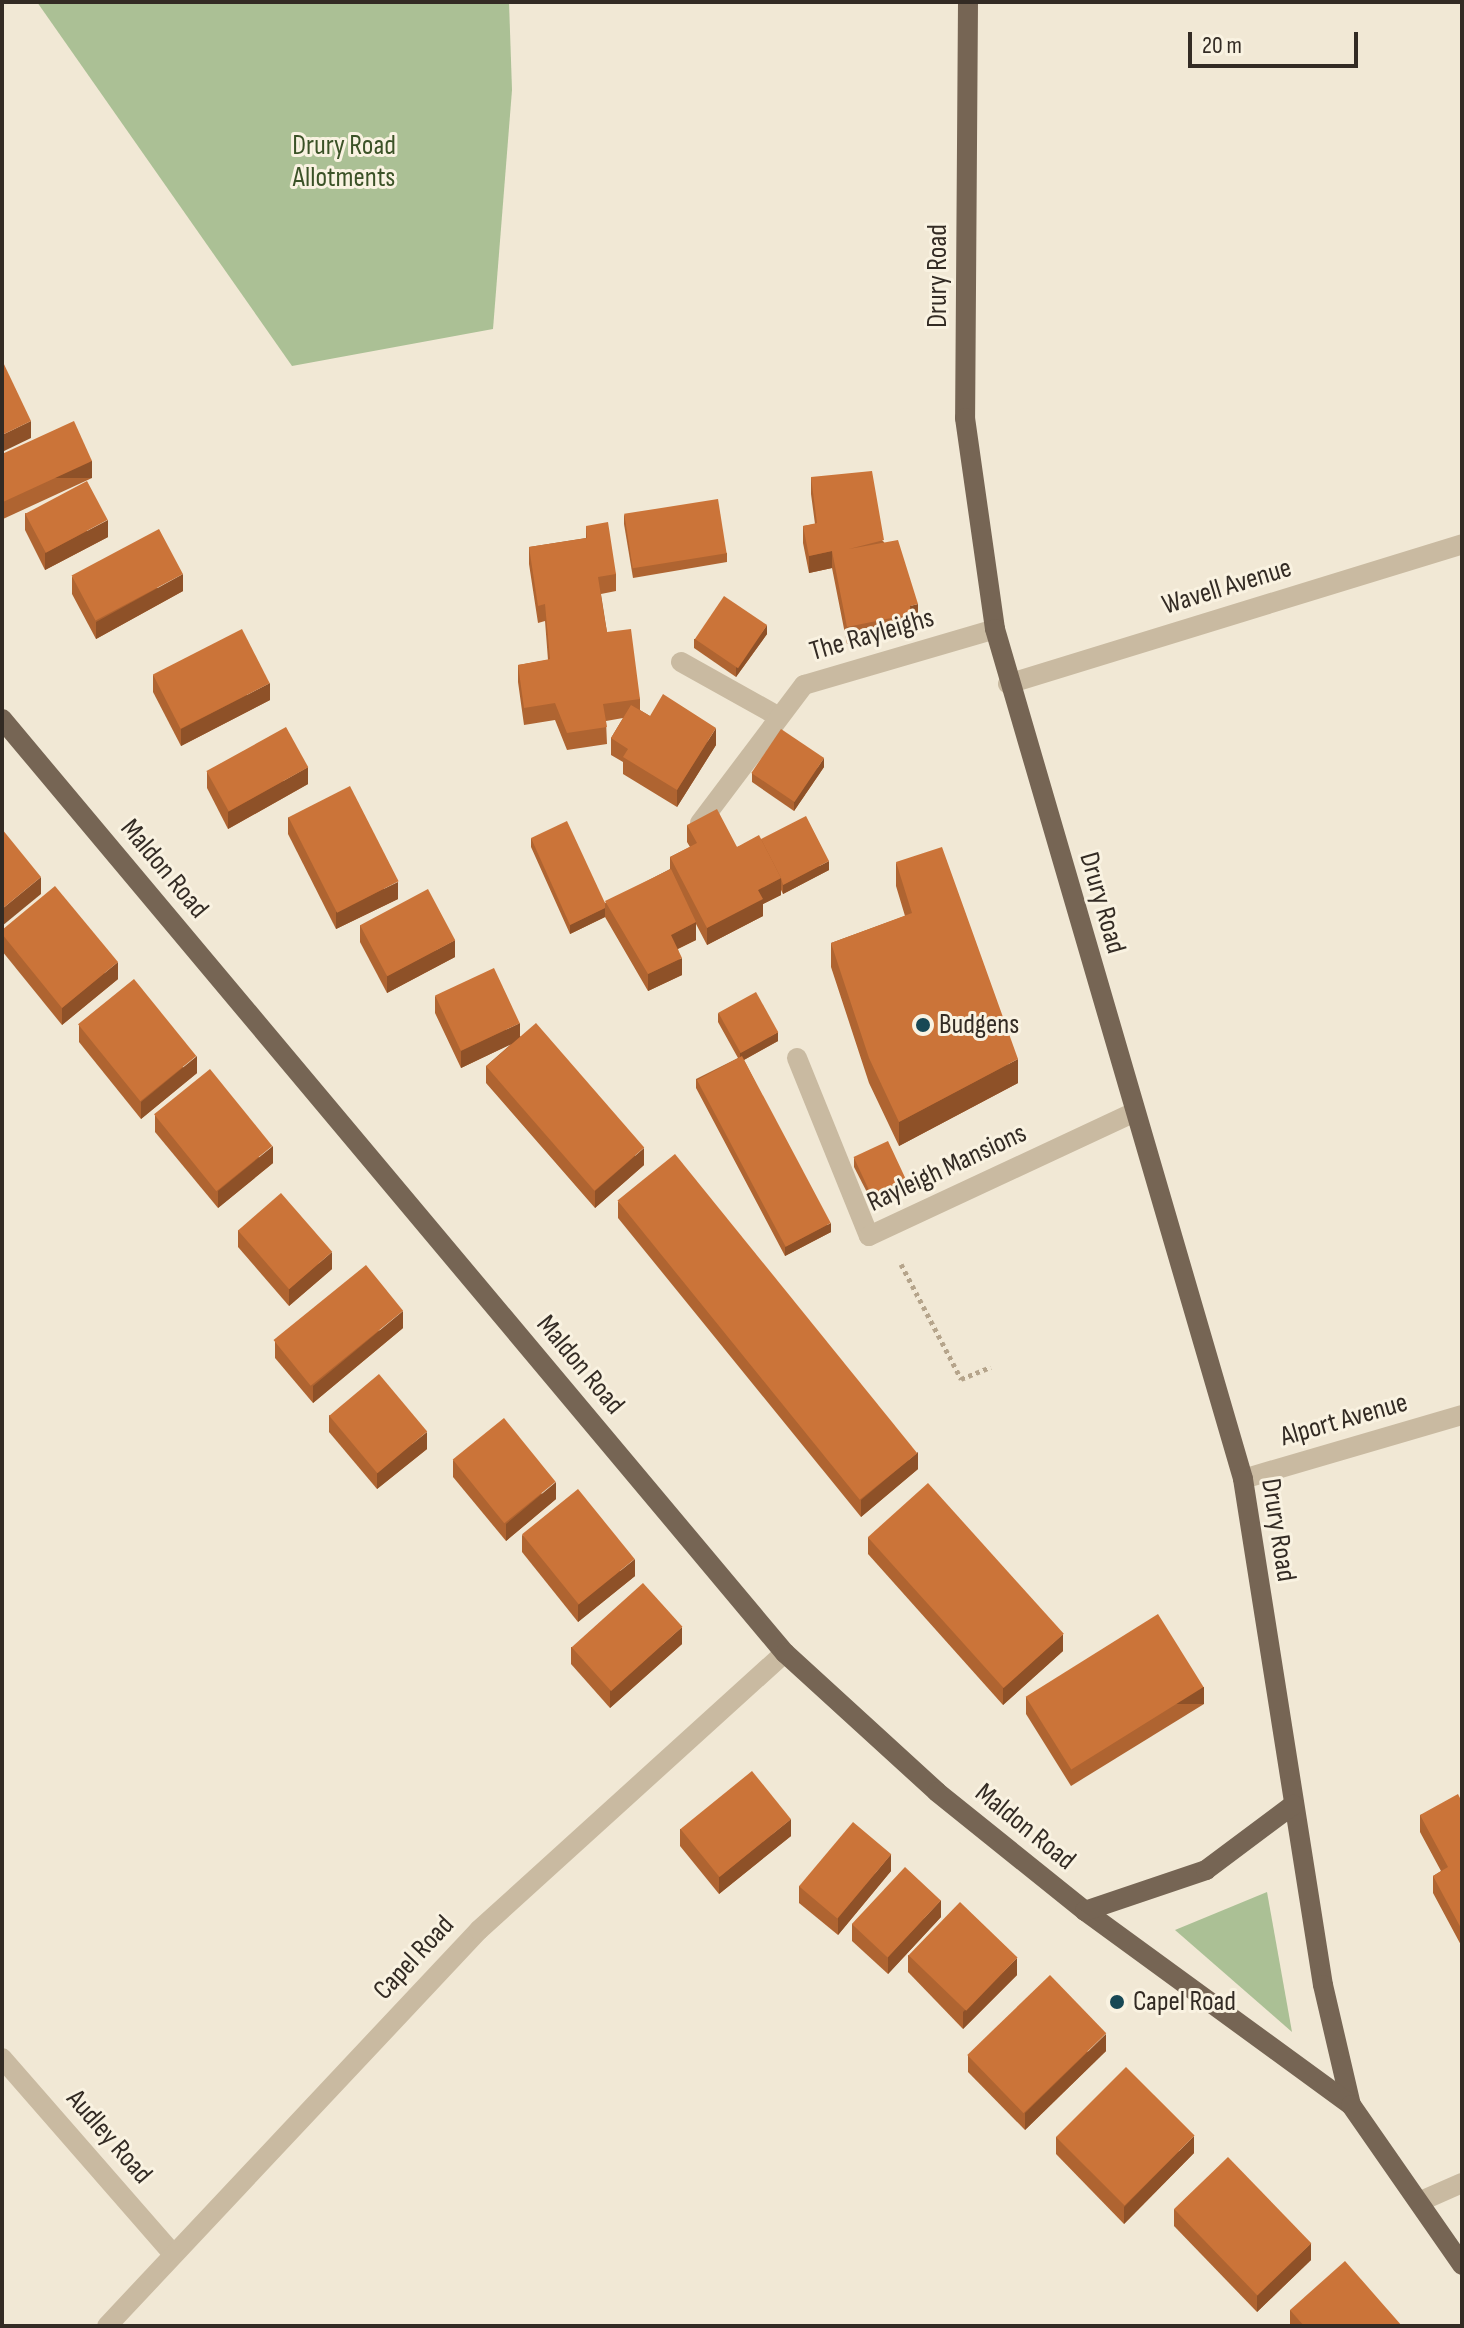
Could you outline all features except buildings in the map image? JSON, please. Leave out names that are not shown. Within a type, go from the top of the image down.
[{"type":"main road","name":"Drury Road","points":[[968,2],[965,418],[995,629],[1008,684],[1243,1479],[1293,1805],[1351,2105]]},
{"type":"main road","name":"Maldon Road","points":[[2,719],[785,1653],[937,1792],[1085,1911],[1351,2105]]},
{"type":"main road","points":[[1085,1911],[1206,1870],[1293,1805]]},
{"type":"main road","points":[[1351,2105],[1421,2201],[1462,2265]]},
{"type":"street","name":"Wavell Avenue","points":[[1008,684],[1462,544]]},
{"type":"street","name":"The Rayleighs","points":[[700,823],[738,781],[776,715],[804,685],[995,629]]},
{"type":"street","points":[[681,662],[776,715]]},
{"type":"street","name":"Rayleigh Mansions","points":[[797,1058],[869,1236],[884,1232],[1135,1112]]},
{"type":"street","name":"Alport Avenue","points":[[1243,1479],[1462,1415]]},
{"type":"street","name":"Capel Road","points":[[107,2326],[479,1930],[785,1653]]},
{"type":"street","name":"Audley Road","points":[[2,2058],[173,2254]]},
{"type":"street","points":[[1421,2201],[1462,2183]]},
{"type":"path","points":[[884,1232],[961,1379],[991,1367]]},
{"type":"green space","name":"Drury Road Allotments","points":[[37,2],[509,2],[512,90],[493,329],[292,366]]},
{"type":"green space","points":[[1267,1892],[1292,2032],[1175,1930]]},
{"type":"place","name":"Budgens","points":[[923,1025]]},
{"type":"place","name":"Capel Road","points":[[1117,2002]]}]
